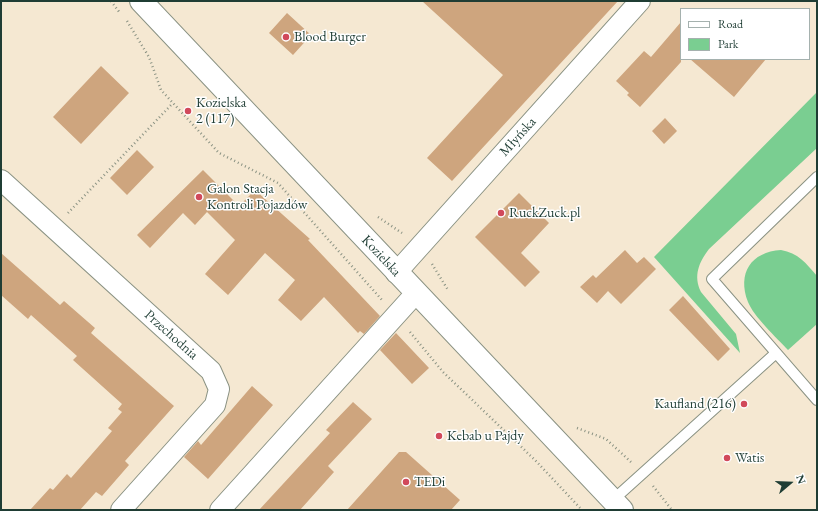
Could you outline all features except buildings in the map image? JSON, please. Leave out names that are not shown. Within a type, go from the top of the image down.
[{"type":"main road","name":"Kozielska","points":[[141,1],[396,273],[617,505]]},
{"type":"street","name":"Młyńska","points":[[396,273],[640,1]]},
{"type":"street","name":"Przechodnia","points":[[1,180],[211,371],[219,389],[215,405],[121,510]]},
{"type":"street","points":[[220,510],[416,293]]},
{"type":"lane","points":[[817,177],[712,279],[817,400]]},
{"type":"lane","points":[[617,505],[776,353]]},
{"type":"path","points":[[111,1],[125,18],[148,57],[161,90],[219,153],[278,184],[396,315],[443,372],[534,460],[582,510]]},
{"type":"path","points":[[54,228],[173,103]]},
{"type":"green space","points":[[817,92],[817,148],[709,249],[702,259],[698,269],[697,280],[701,292],[736,334],[740,353],[654,257]]},
{"type":"green space","points":[[781,250],[797,256],[817,276],[817,324],[788,350],[766,327],[751,308],[745,292],[744,282],[749,266],[754,260],[762,255]]},
{"type":"place","name":"Blood Burger","points":[[286,37]]},
{"type":"place","name":"Kozielska 2 (117)","points":[[188,111]]},
{"type":"place","name":"Galon Stacja Kontroli Pojazdów","points":[[199,197]]},
{"type":"place","name":"RuckZuck.pl","points":[[501,213]]},
{"type":"place","name":"Kaufland (216)","points":[[744,404]]},
{"type":"place","name":"Kebab u Pajdy","points":[[439,436]]},
{"type":"place","name":"Watis","points":[[727,458]]},
{"type":"place","name":"TEDi","points":[[406,482]]}]
